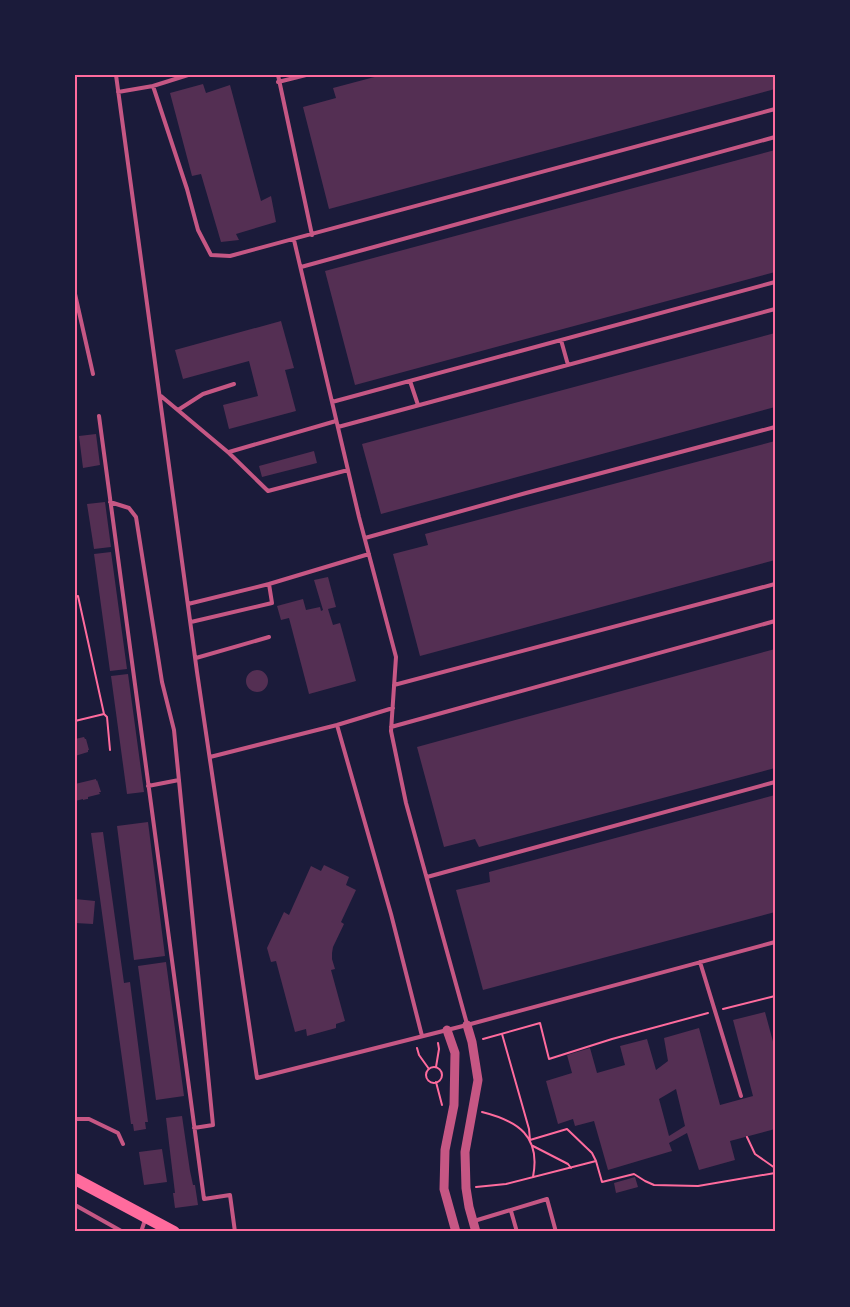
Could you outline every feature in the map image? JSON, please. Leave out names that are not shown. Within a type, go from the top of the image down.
[{"type":"main road","points":[[75,1179],[146,1217],[159,1228],[174,1232]]},
{"type":"street","points":[[467,1025],[478,1080],[465,1152],[466,1188],[476,1232]]},
{"type":"street","points":[[447,1030],[455,1053],[455,1074],[454,1105],[445,1150],[444,1189],[456,1232]]},
{"type":"lane","points":[[116,75],[188,604],[257,1078],[467,1025],[775,942]]},
{"type":"lane","points":[[118,92],[153,86],[188,75]]},
{"type":"lane","points":[[278,75],[312,235]]},
{"type":"lane","points":[[278,82],[306,75]]},
{"type":"lane","points":[[153,86],[198,230],[211,255],[230,256],[775,109]]},
{"type":"lane","points":[[301,267],[775,137]]},
{"type":"lane","points":[[294,240],[336,421],[396,657],[391,731],[406,804],[467,1025]]},
{"type":"lane","points":[[332,402],[775,282]]},
{"type":"lane","points":[[75,294],[93,374]]},
{"type":"lane","points":[[338,427],[775,309]]},
{"type":"lane","points":[[561,340],[568,364]]},
{"type":"lane","points":[[410,381],[418,405]]},
{"type":"lane","points":[[178,410],[202,394],[234,384]]},
{"type":"lane","points":[[160,396],[228,453],[268,491],[348,470]]},
{"type":"lane","points":[[99,416],[204,1199],[230,1195],[235,1232]]},
{"type":"lane","points":[[228,453],[336,421]]},
{"type":"lane","points":[[365,538],[775,427]]},
{"type":"lane","points":[[110,502],[129,508],[136,517],[162,682],[174,730],[213,1125],[194,1128]]},
{"type":"lane","points":[[188,604],[269,584],[369,554]]},
{"type":"lane","points":[[191,622],[272,603],[269,584]]},
{"type":"lane","points":[[394,685],[775,584]]},
{"type":"lane","points":[[391,727],[775,621]]},
{"type":"lane","points":[[196,658],[269,637]]},
{"type":"lane","points":[[210,757],[393,708]]},
{"type":"lane","points":[[337,724],[391,914],[422,1036]]},
{"type":"lane","points":[[148,786],[179,780]]},
{"type":"lane","points":[[427,877],[775,782]]},
{"type":"lane","points":[[700,963],[741,1096]]},
{"type":"lane","points":[[75,1119],[89,1119],[118,1133],[123,1144]]},
{"type":"lane","points":[[473,1222],[547,1199],[556,1232]]},
{"type":"lane","points":[[75,1205],[123,1232]]},
{"type":"lane","points":[[511,1211],[517,1232]]},
{"type":"lane","points":[[141,1232],[146,1217]]},
{"type":"path","points":[[75,597],[78,596],[104,714],[108,717],[110,750]]},
{"type":"path","points":[[75,722],[104,714]]},
{"type":"path","points":[[482,1040],[540,1023],[549,1059],[612,1039],[775,996]]},
{"type":"path","points":[[502,1034],[529,1129],[530,1140]]},
{"type":"path","points":[[436,1067],[438,1043]]},
{"type":"path","points":[[417,1048],[419,1055],[430,1069]]},
{"type":"path","points":[[436,1067],[427,1073],[428,1079],[436,1082]]},
{"type":"path","points":[[436,1067],[442,1072],[440,1080],[436,1082]]},
{"type":"path","points":[[436,1082],[442,1105]]},
{"type":"path","points":[[483,1112],[506,1119],[530,1140],[535,1162],[533,1177]]},
{"type":"path","points":[[551,1127],[552,1133]]},
{"type":"path","points":[[530,1140],[567,1129],[592,1153],[602,1182],[634,1174],[654,1185],[698,1186],[775,1173]]},
{"type":"path","points":[[747,1137],[755,1154],[775,1168]]},
{"type":"path","points":[[533,1146],[568,1164],[571,1168]]},
{"type":"path","points":[[476,1187],[506,1184],[596,1161]]},
{"type":"building","points":[[382,75],[775,75],[775,89],[329,209],[303,107],[336,98],[333,88]]},
{"type":"building","points":[[203,84],[206,93],[230,85],[261,201],[271,196],[276,222],[236,234],[239,240],[221,242],[201,174],[192,176],[170,93]]},
{"type":"building","points":[[775,150],[775,272],[355,385],[325,271]]},
{"type":"building","points":[[281,321],[294,368],[285,370],[296,411],[229,429],[223,405],[258,396],[249,361],[183,379],[175,350]]},
{"type":"building","points":[[775,333],[775,407],[381,514],[362,444]]},
{"type":"building","points":[[96,434],[100,465],[83,468],[79,436]]},
{"type":"building","points":[[775,441],[775,560],[420,656],[393,554],[428,545],[425,534]]},
{"type":"building","points":[[314,451],[317,463],[262,477],[259,466]]},
{"type":"building","points":[[105,502],[111,547],[94,549],[87,504]]},
{"type":"building","points":[[111,552],[127,669],[110,671],[94,554]]},
{"type":"building","points":[[328,577],[336,607],[328,609],[333,625],[340,623],[356,681],[309,694],[289,618],[281,620],[277,606],[303,599],[306,610],[320,607],[321,611],[323,610],[314,580]]},
{"type":"building","points":[[775,649],[775,768],[479,847],[475,839],[444,847],[417,747]]},
{"type":"building","points":[[257,670],[267,677],[268,681],[261,691],[257,692],[247,685],[246,681],[253,671]]},
{"type":"building","points":[[128,674],[144,792],[127,794],[111,676]]},
{"type":"building","points":[[84,737],[89,750],[75,756],[75,739]]},
{"type":"building","points":[[96,779],[100,794],[75,801],[75,784]]},
{"type":"building","points":[[775,795],[775,912],[483,990],[456,890],[490,882],[489,872]]},
{"type":"building","points":[[148,822],[165,956],[134,960],[117,826]]},
{"type":"building","points":[[103,832],[124,983],[130,982],[148,1122],[145,1122],[146,1129],[134,1131],[133,1124],[131,1124],[91,833]]},
{"type":"building","points":[[324,865],[349,877],[346,885],[356,890],[341,922],[344,924],[332,953],[335,969],[331,970],[345,1021],[336,1024],[336,1028],[307,1036],[306,1029],[295,1032],[276,961],[271,962],[267,948],[284,912],[289,915],[311,866],[321,871]]},
{"type":"building","points":[[75,899],[95,901],[93,924],[75,923]]},
{"type":"building","points":[[166,962],[184,1096],[156,1100],[138,966]]},
{"type":"building","points":[[765,1012],[775,1049],[775,1129],[730,1141],[735,1160],[699,1170],[687,1133],[669,1143],[672,1151],[608,1170],[594,1121],[575,1126],[573,1119],[558,1124],[546,1081],[572,1073],[567,1055],[590,1048],[597,1073],[625,1065],[620,1046],[647,1039],[656,1070],[668,1061],[664,1038],[699,1028],[720,1105],[753,1096],[733,1020]],"holes":[[[676,1089],[685,1126],[669,1136],[659,1099]]]},
{"type":"building","points":[[182,1116],[190,1171],[198,1205],[175,1208],[166,1118]]},
{"type":"building","points":[[162,1149],[167,1182],[144,1185],[139,1152]]},
{"type":"building","points":[[635,1177],[638,1187],[616,1193],[614,1183]]}]
